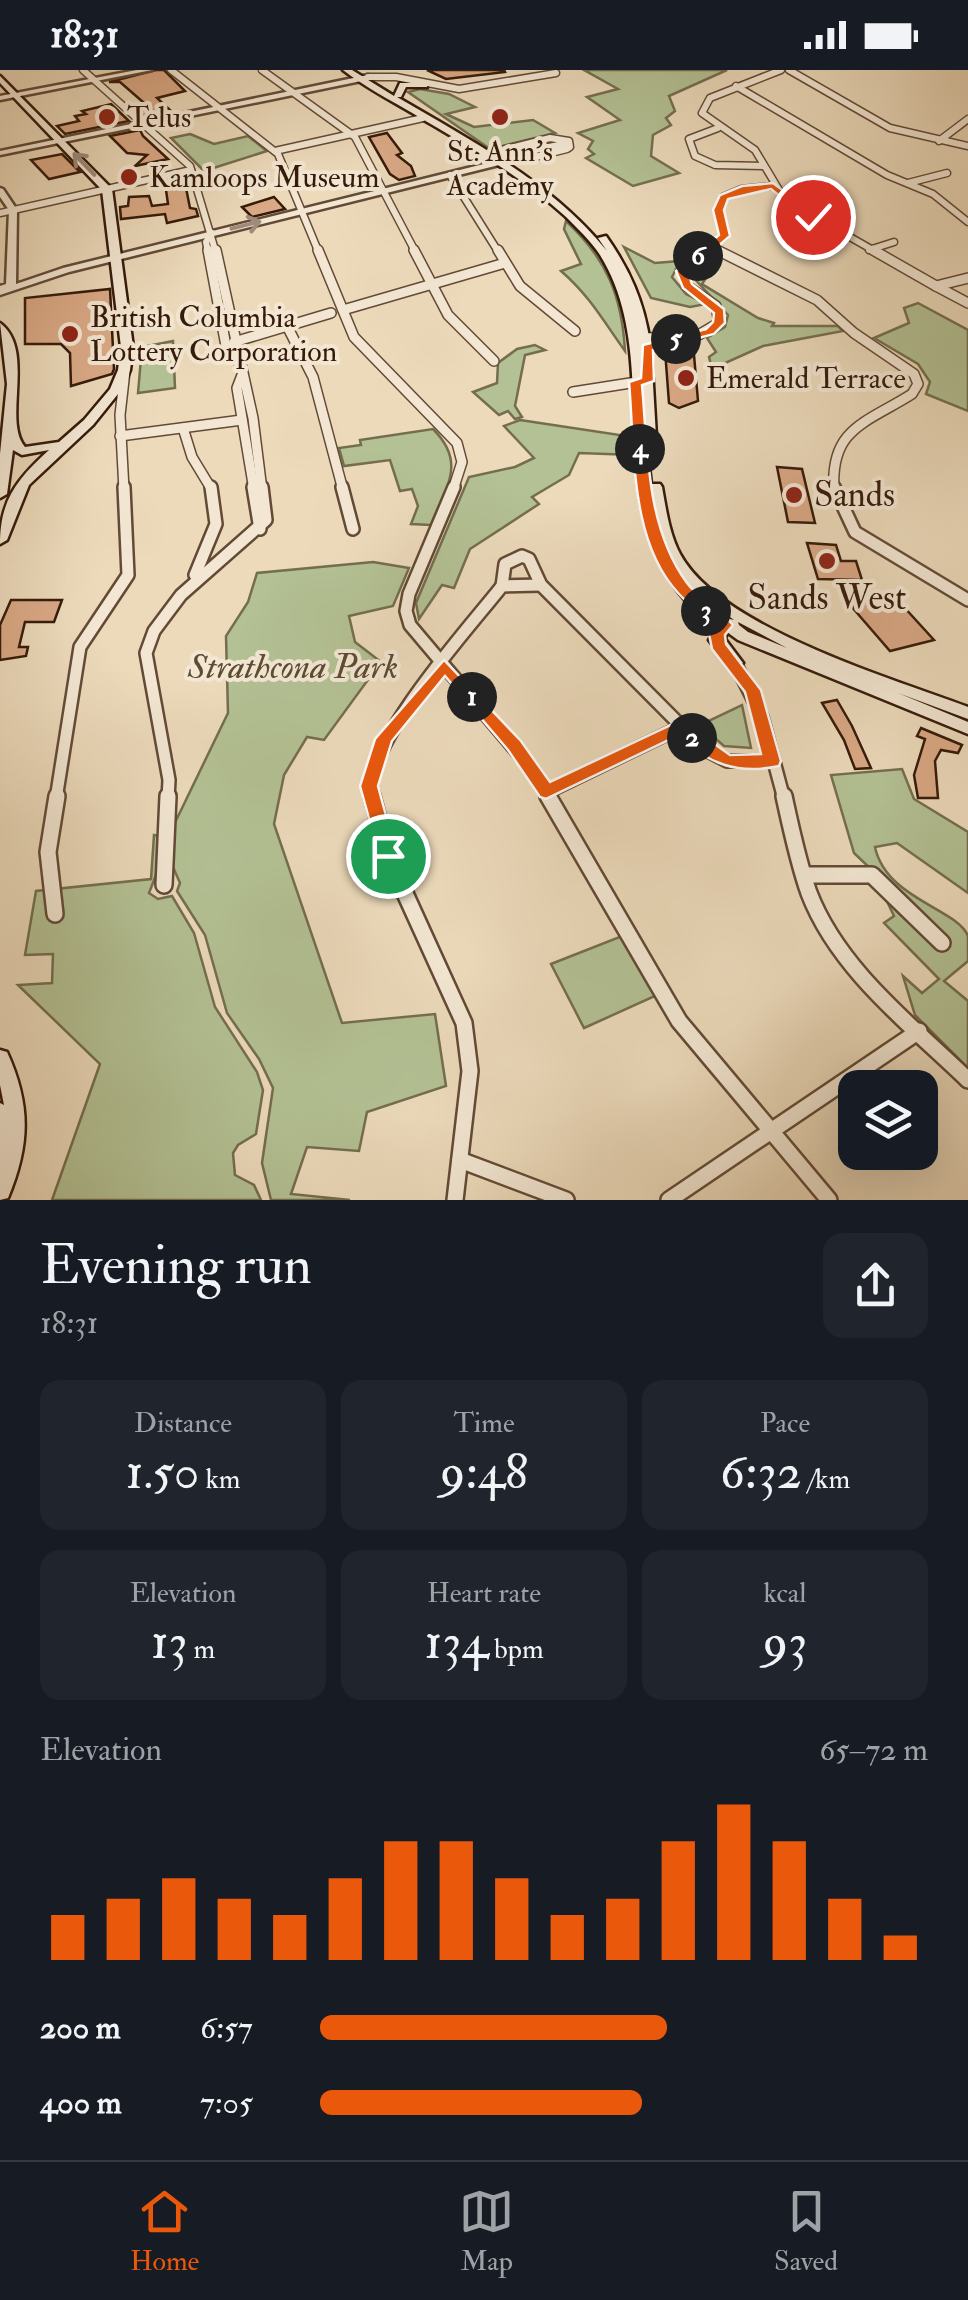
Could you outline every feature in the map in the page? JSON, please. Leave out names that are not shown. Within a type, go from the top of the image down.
[{"type":"main road","points":[[347,70],[398,95],[491,158],[555,203],[593,240],[624,294],[642,341],[645,488],[662,561],[683,589],[724,625],[752,640],[968,728]]},
{"type":"main road","points":[[362,75],[491,158]]},
{"type":"main road","points":[[0,78],[107,189],[127,348],[124,370],[111,396],[22,485],[0,540]]},
{"type":"main road","points":[[398,95],[403,85],[424,85]]},
{"type":"main road","points":[[0,326],[10,350],[10,434],[22,451],[46,450],[85,426]]},
{"type":"main road","points":[[642,341],[674,339]]},
{"type":"main road","points":[[642,382],[655,488],[670,547],[696,584],[746,620],[968,714]]},
{"type":"main road","points":[[0,494],[9,416]]},
{"type":"main road","points":[[736,663],[718,645],[717,634],[724,625],[746,620]]},
{"type":"main road","points":[[736,663],[732,647],[752,640]]},
{"type":"main road","points":[[0,1058],[10,1077],[16,1108],[0,1190]]},
{"type":"main road","points":[[0,1113],[8,1152],[8,1200]]},
{"type":"street","points":[[83,70],[192,170],[212,233],[242,375],[260,464],[266,520],[260,529],[191,582]]},
{"type":"street","points":[[0,98],[148,70]]},
{"type":"street","points":[[171,70],[274,151],[354,337],[451,434],[460,452],[460,474],[406,606],[410,625],[514,746],[546,792],[679,1021],[829,1200]]},
{"type":"street","points":[[262,70],[352,134],[448,315],[494,361]]},
{"type":"street","points":[[780,70],[736,86],[702,106],[704,117],[750,145],[773,186],[813,217],[968,303]]},
{"type":"street","points":[[789,70],[890,128],[968,146]]},
{"type":"street","points":[[0,153],[362,75],[396,77],[424,85],[480,88],[556,73]]},
{"type":"street","points":[[736,86],[947,202],[968,222]]},
{"type":"street","points":[[274,151],[424,118]]},
{"type":"street","points":[[939,141],[968,120]]},
{"type":"street","points":[[718,128],[690,139],[695,156],[708,164],[764,166]]},
{"type":"street","points":[[0,191],[13,210],[3,289],[118,256],[450,174],[550,138],[569,143]]},
{"type":"street","points":[[569,143],[568,149],[529,159],[508,156],[532,147],[569,143]]},
{"type":"street","points":[[0,213],[192,170]]},
{"type":"street","points":[[908,183],[947,173]]},
{"type":"street","points":[[450,174],[520,286],[574,331]]},
{"type":"street","points":[[674,339],[710,332],[719,323],[716,306],[687,286],[682,275],[688,262],[725,236],[718,210],[722,198],[742,189],[773,186]]},
{"type":"street","points":[[813,217],[849,207]]},
{"type":"street","points":[[212,233],[206,242],[226,346],[238,361]]},
{"type":"street","points":[[869,250],[894,242]]},
{"type":"street","points":[[712,248],[817,300],[854,333],[914,374],[918,384],[912,394],[841,438],[832,461],[834,496],[855,532],[967,598]]},
{"type":"street","points":[[343,310],[505,263]]},
{"type":"street","points":[[936,286],[968,278]]},
{"type":"street","points":[[234,342],[331,313]]},
{"type":"street","points":[[287,326],[313,377],[353,529]]},
{"type":"street","points":[[55,914],[48,852],[80,647],[128,575],[120,436],[124,370]]},
{"type":"street","points":[[242,375],[238,388],[260,529]]},
{"type":"street","points":[[573,392],[642,382]]},
{"type":"street","points":[[120,436],[242,420]]},
{"type":"street","points":[[164,885],[168,780],[146,653],[150,635],[191,582],[215,539],[215,495],[190,461],[183,428]]},
{"type":"street","points":[[455,1200],[470,1071],[464,1024],[388,856],[369,786],[384,739],[502,586],[505,564],[522,556],[538,570],[541,584],[704,749],[727,762],[772,761]]},
{"type":"street","points":[[502,586],[541,584]]},
{"type":"street","points":[[736,663],[753,690],[804,875],[829,930],[919,1032],[968,1080]]},
{"type":"street","points":[[546,792],[681,727]]},
{"type":"street","points":[[804,875],[872,875],[942,942]]},
{"type":"street","points":[[670,1200],[919,1032]]},
{"type":"street","points":[[460,1160],[566,1200]]},
{"type":"green space","points":[[584,70],[727,70],[669,96],[675,111],[666,118],[671,125],[653,135],[651,156],[679,173],[633,186],[586,158],[594,154],[588,149],[593,141],[578,133],[620,120],[587,97],[618,89]]},
{"type":"green space","points":[[420,89],[449,94],[475,107],[446,114],[474,127],[533,120],[555,133],[490,149],[408,92]]},
{"type":"green space","points":[[190,134],[214,144],[248,136],[267,151],[204,171],[171,138]]},
{"type":"green space","points":[[566,221],[592,250],[610,280],[625,351],[561,271],[581,264],[564,229]]},
{"type":"green space","points":[[624,247],[655,263],[680,261],[672,277],[686,294],[706,304],[690,307],[651,298]]},
{"type":"green space","points":[[691,275],[706,278],[702,284],[758,318],[774,323],[772,326],[838,326],[843,331],[763,346],[712,369],[709,357],[716,352],[707,338],[725,327],[728,315]]},
{"type":"green space","points":[[918,303],[968,330],[968,411],[926,394],[930,382],[918,364],[874,338],[909,323],[904,308]]},
{"type":"green space","points":[[173,341],[175,388],[138,393],[142,347]]},
{"type":"green space","points":[[535,345],[545,350],[525,355],[515,406],[522,417],[515,419],[508,411],[499,415],[473,392],[497,383],[498,363],[517,349]]},
{"type":"green space","points":[[520,420],[633,437],[633,455],[579,453],[569,475],[532,497],[539,504],[470,549],[454,588],[442,585],[419,619],[416,603],[469,477],[515,467],[534,458],[504,426]]},
{"type":"green space","points":[[433,429],[449,453],[450,476],[431,525],[411,524],[418,506],[412,489],[400,491],[390,460],[344,466],[339,448],[361,445],[360,440]]},
{"type":"green space","name":"Strathcona Park","points":[[373,562],[409,568],[393,606],[349,616],[355,642],[381,662],[324,740],[307,737],[284,775],[274,824],[342,1023],[435,1014],[446,1086],[367,1112],[359,1151],[307,1147],[291,1194],[350,1200],[271,1200],[262,1163],[273,1088],[259,1059],[227,1013],[205,935],[177,891],[180,883],[169,858],[169,835],[228,713],[226,636],[248,602],[257,573]]},
{"type":"green space","points":[[742,705],[751,748],[724,746],[700,725]]},
{"type":"green space","points":[[902,769],[914,799],[968,832],[968,893],[897,843],[875,847],[893,879],[951,918],[968,936],[968,961],[944,981],[968,1001],[968,1068],[915,1015],[903,976],[922,993],[939,979],[884,923],[894,916],[872,870],[854,853],[831,775]]},
{"type":"green space","points":[[154,835],[160,836],[158,870],[149,893],[158,899],[172,896],[194,933],[215,1007],[257,1072],[263,1090],[256,1134],[233,1153],[235,1175],[254,1185],[261,1200],[52,1200],[100,1064],[18,985],[52,983],[53,954],[25,955],[36,891],[151,879]]},
{"type":"green space","points":[[622,936],[655,996],[584,1028],[551,964]]},
{"type":"building","points":[[164,70],[185,91],[157,98],[172,112],[146,117],[139,111],[151,109],[120,82],[109,82]]},
{"type":"building","points":[[427,70],[504,70],[505,72],[446,79]]},
{"type":"building","points":[[111,104],[129,121],[65,134],[57,126],[79,121],[75,116],[86,114],[82,111]]},
{"type":"building","points":[[140,130],[168,159],[135,166],[147,155],[127,153],[110,136]]},
{"type":"building","points":[[387,133],[402,153],[397,155],[411,166],[415,176],[399,180],[390,174],[369,137]]},
{"type":"building","points":[[62,154],[80,172],[49,179],[31,160]]},
{"type":"building","points":[[186,188],[190,208],[196,209],[198,216],[167,223],[165,214],[121,219],[120,207],[128,206],[129,197],[149,196],[152,206],[168,204],[166,190]]},
{"type":"building","points":[[274,197],[285,209],[252,217],[242,207]]},
{"type":"building","name":"British Columbia Lottery Corporation","points":[[110,289],[112,374],[71,386],[70,353],[61,344],[25,344],[25,298]]},
{"type":"building","name":"Emerald Terrace","points":[[665,350],[684,350],[694,355],[698,401],[679,408],[669,403]]},
{"type":"building","name":"Sands","points":[[777,467],[802,469],[815,523],[788,522]]},
{"type":"building","name":"Sands West","points":[[807,543],[836,545],[841,561],[856,561],[862,580],[818,579]]},
{"type":"building","points":[[893,595],[934,640],[890,651],[851,606]]},
{"type":"building","points":[[11,600],[62,600],[54,622],[25,622],[19,647],[28,647],[26,656],[0,660],[0,625]]},
{"type":"building","points":[[837,700],[871,768],[855,769],[844,740],[822,703]]},
{"type":"building","points":[[921,728],[962,745],[958,753],[941,750],[935,761],[938,798],[918,798],[914,775],[925,739],[917,736]]},
{"type":"place","name":"Telus","points":[[107,117]]},
{"type":"place","name":"St. Ann's Academy","points":[[500,117]]},
{"type":"place","name":"Kamloops Museum","points":[[129,177]]},
{"type":"place","name":"British Columbia Lottery Corporation","points":[[70,334]]},
{"type":"place","name":"Emerald Terrace","points":[[686,378]]},
{"type":"place","name":"Sands","points":[[794,495]]},
{"type":"place","name":"Sands West","points":[[827,561]]},
{"type":"route","points":[[388,856],[369,786],[384,739],[444,665],[514,746],[546,792],[681,727],[704,749],[727,762],[772,761],[753,690],[736,663],[718,645],[717,634],[724,625],[683,589],[662,561],[645,488],[636,382],[648,381],[647,348],[710,332],[719,323],[716,306],[687,286],[682,271],[688,262],[725,236],[718,210],[723,197],[742,189],[773,186],[785,200],[813,217]]}]
